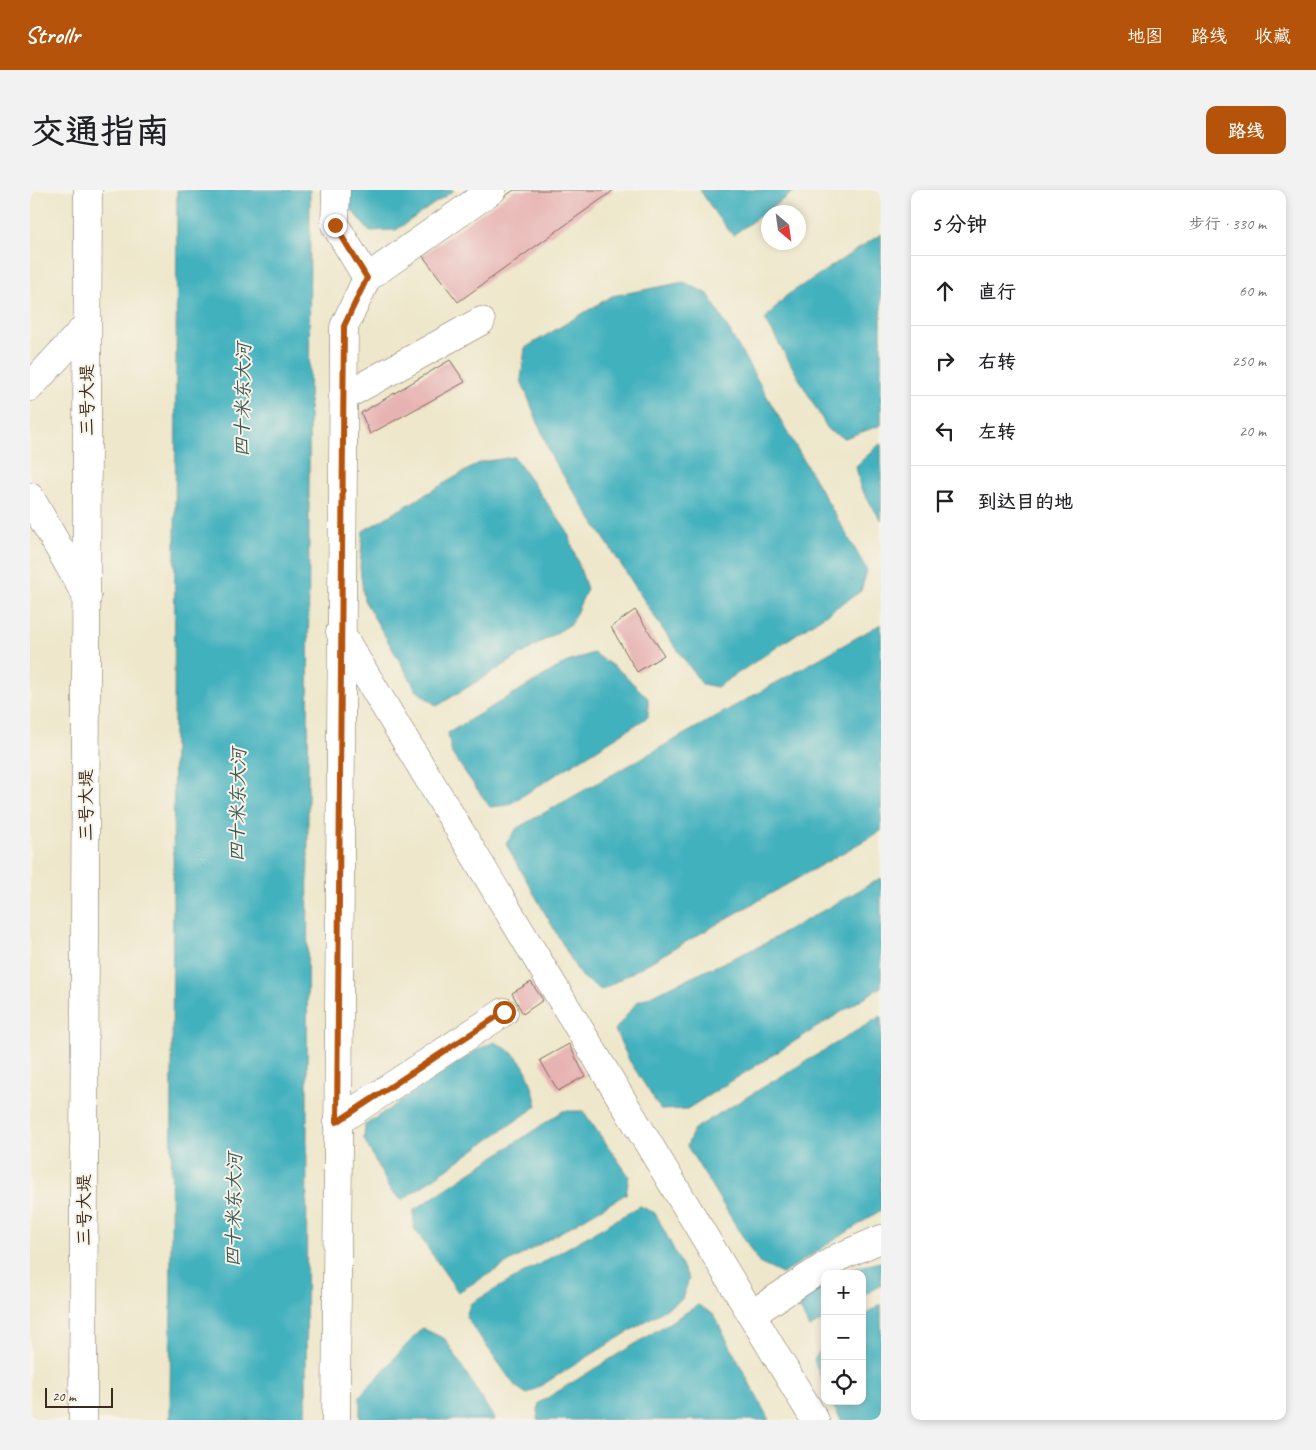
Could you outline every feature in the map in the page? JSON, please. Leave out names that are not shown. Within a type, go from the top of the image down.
[{"type":"street","name":"三号大堤","points":[[83,1420],[88,598],[86,326],[88,190]]},
{"type":"street","points":[[336,190],[335,225],[367,278]]},
{"type":"street","points":[[336,1420],[340,632],[344,326],[367,278],[492,190]]},
{"type":"street","points":[[343,397],[481,321]]},
{"type":"street","points":[[30,387],[86,326]]},
{"type":"street","points":[[30,497],[88,598]]},
{"type":"street","points":[[340,632],[816,1420]]},
{"type":"street","points":[[337,1122],[504,1012]]},
{"type":"street","points":[[752,1314],[839,1257],[881,1239]]},
{"type":"water","name":"四十米东大河","points":[[177,190],[310,190],[306,1420],[170,1420]]},
{"type":"water","points":[[344,190],[454,190],[396,230],[369,231],[344,201]]},
{"type":"water","points":[[700,190],[796,190],[775,205],[761,205],[761,215],[733,235],[717,216]]},
{"type":"water","points":[[881,234],[881,425],[845,438],[829,431],[765,319],[786,296]]},
{"type":"water","points":[[684,282],[708,294],[867,570],[861,591],[717,687],[702,684],[664,631],[552,458],[521,380],[525,348],[612,296]]},
{"type":"water","points":[[881,443],[881,520],[860,487],[856,466]]},
{"type":"water","points":[[514,457],[567,531],[587,589],[571,624],[437,706],[417,691],[364,600],[360,567],[363,531],[481,462]]},
{"type":"water","points":[[881,624],[881,831],[601,990],[580,975],[506,844],[517,828]]},
{"type":"water","points":[[593,653],[619,670],[648,698],[648,717],[508,805],[490,807],[452,754],[448,733],[565,663]]},
{"type":"water","points":[[881,878],[881,987],[687,1109],[661,1110],[629,1060],[615,1030],[637,1002],[762,945]]},
{"type":"water","points":[[881,1016],[881,1210],[782,1274],[759,1263],[687,1146],[694,1129]]},
{"type":"water","points":[[494,1042],[520,1060],[528,1076],[537,1106],[402,1200],[391,1191],[364,1139],[365,1125],[477,1050]]},
{"type":"water","points":[[563,1111],[583,1111],[629,1176],[626,1194],[458,1292],[414,1228],[414,1210]]},
{"type":"water","points":[[640,1206],[655,1213],[689,1279],[682,1299],[527,1394],[515,1386],[466,1317],[470,1304]]},
{"type":"water","points":[[881,1262],[881,1285],[866,1294],[866,1270],[853,1270]]},
{"type":"water","points":[[821,1288],[821,1321],[809,1328],[797,1302]]},
{"type":"water","points":[[881,1304],[881,1420],[841,1420],[832,1405],[866,1405],[866,1314]]},
{"type":"water","points":[[698,1305],[713,1314],[769,1420],[537,1420],[539,1403]]},
{"type":"water","points":[[422,1328],[445,1339],[495,1420],[360,1420],[360,1396]]},
{"type":"water","points":[[821,1348],[821,1377],[814,1360]]},
{"type":"building","points":[[514,190],[614,190],[458,302],[422,255]]},
{"type":"building","points":[[450,360],[465,382],[370,434],[361,413]]},
{"type":"building","points":[[635,610],[664,655],[637,672],[611,627]]},
{"type":"building","points":[[531,982],[543,1000],[523,1014],[512,993]]},
{"type":"building","points":[[569,1044],[585,1076],[558,1091],[540,1060]]},
{"type":"route","points":[[335,225],[367,278],[344,326],[337,1122],[504,1012]]}]
